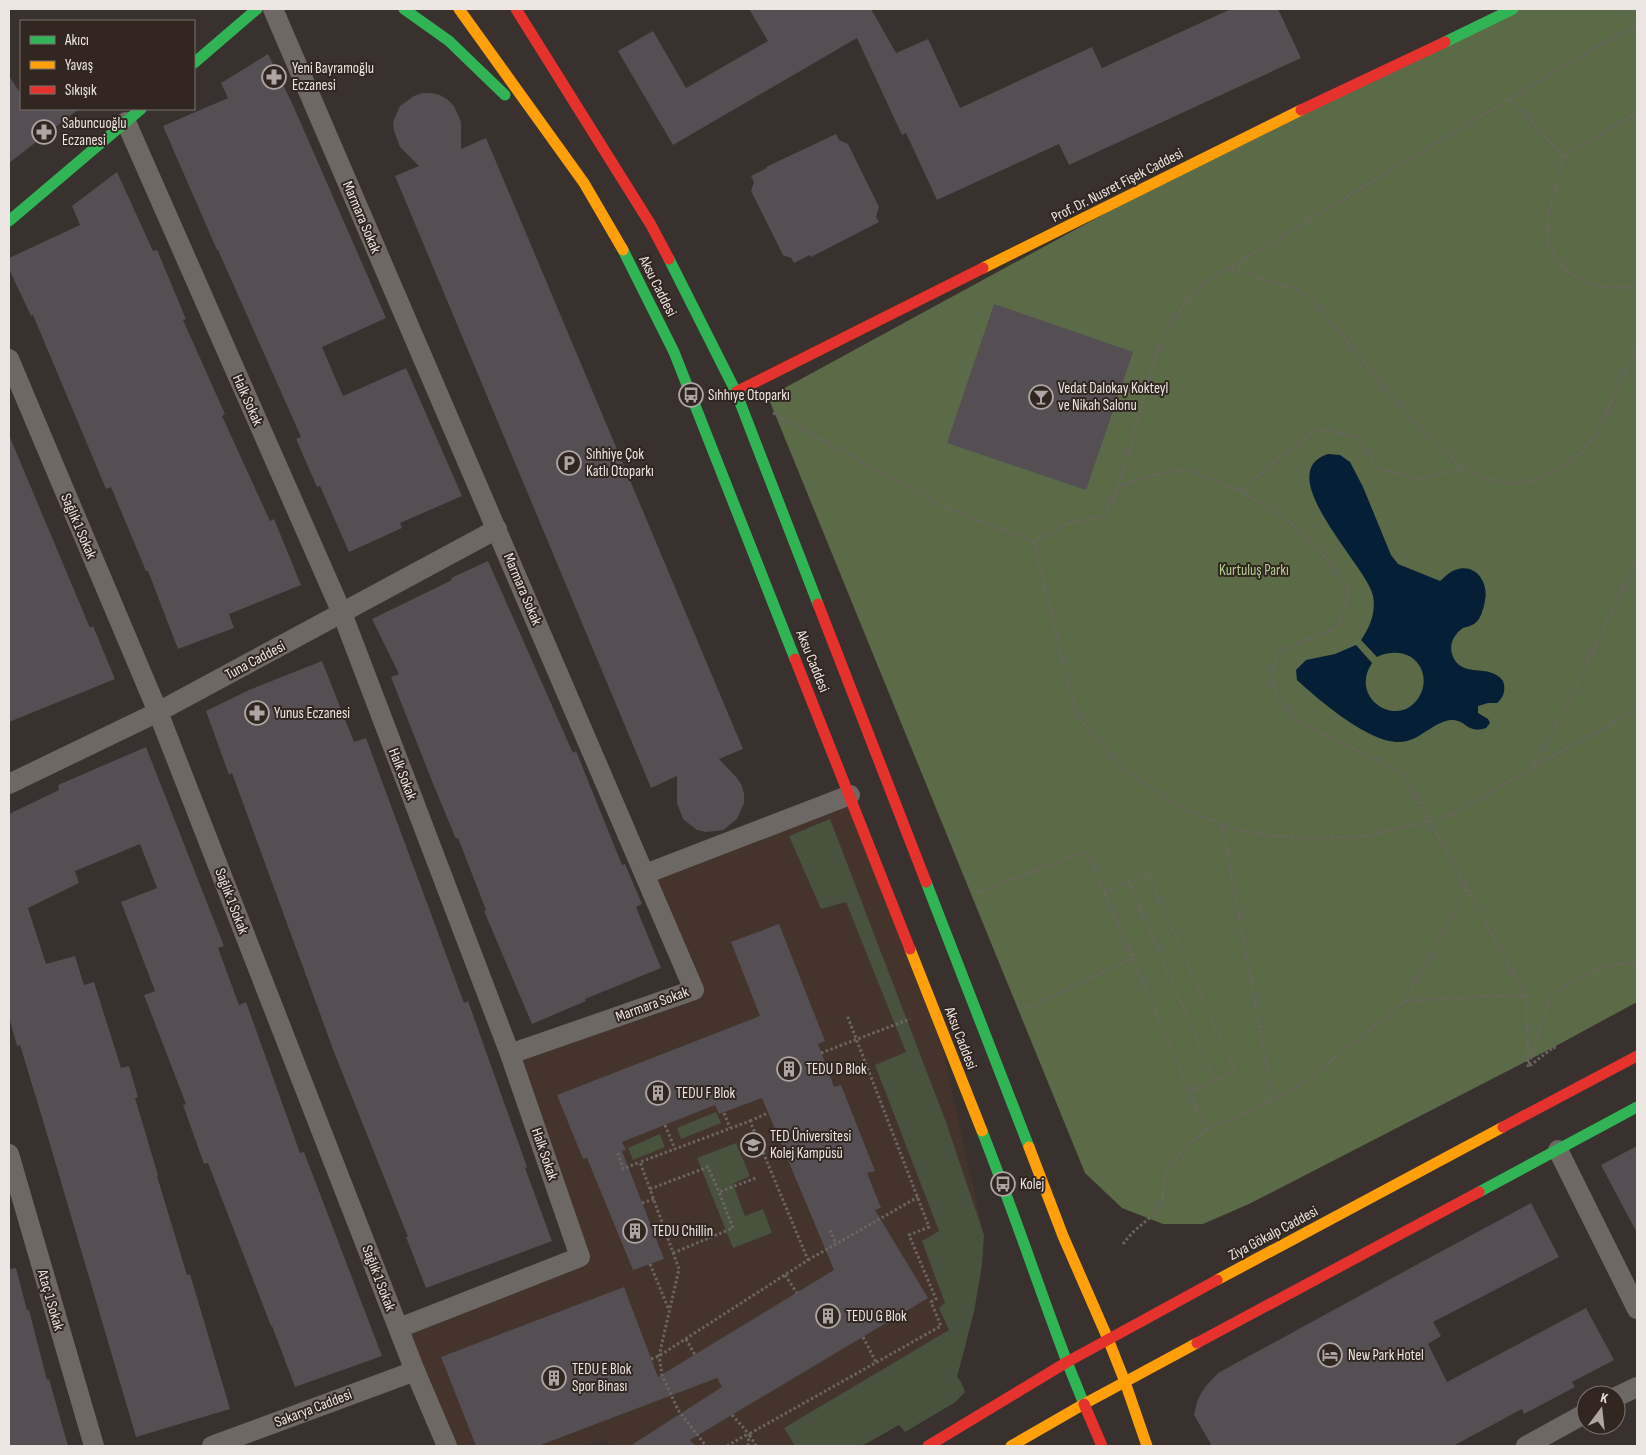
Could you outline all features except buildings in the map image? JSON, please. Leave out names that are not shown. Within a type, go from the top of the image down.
[{"type":"main road","points":[[195,62],[257,9]]},
{"type":"main road","points":[[404,9],[449,42],[552,139]]},
{"type":"main road","name":"Aksu Caddesi","points":[[459,9],[584,183],[617,238],[674,352],[850,795],[1002,1184],[1067,1362],[1102,1446]]},
{"type":"main road","name":"Aksu Caddesi","points":[[516,9],[651,225],[684,286],[736,392],[1063,1236],[1125,1382],[1147,1446]]},
{"type":"main road","name":"Prof. Dr. Nusret Fişek Caddesi","points":[[736,392],[1249,135],[1513,9]]},
{"type":"main road","points":[[9,220],[140,110]]},
{"type":"main road","name":"Ziya Gökalp Caddesi","points":[[928,1446],[1067,1362],[1240,1267],[1637,1056]]},
{"type":"main road","points":[[1011,1446],[1084,1404],[1637,1107]]},
{"type":"street","name":"Marmara Sokak","points":[[273,9],[694,990],[510,1054]]},
{"type":"street","name":"Halk Sokak","points":[[126,122],[342,613],[510,1054],[580,1257],[399,1328]]},
{"type":"street","name":"Sağlık 1 Sokak","points":[[9,359],[158,712],[414,1370],[447,1446]]},
{"type":"street","name":"Tuna Caddesi","points":[[9,784],[158,712],[497,529]]},
{"type":"street","points":[[645,874],[850,795]]},
{"type":"street","points":[[1558,1150],[1637,1309]]},
{"type":"street","name":"Ataç 1 Sokak","points":[[9,1154],[94,1446]]},
{"type":"street","name":"Sakarya Caddesi","points":[[212,1446],[414,1370]]},
{"type":"street","points":[[1526,1446],[1576,1418]]},
{"type":"path","points":[[1034,542],[1068,523],[1105,515],[1119,486],[1158,348],[1190,296],[1204,283],[1579,57],[1637,25]]},
{"type":"path","points":[[1510,99],[1564,156]]},
{"type":"path","points":[[1637,113],[1564,156],[1550,212],[1548,235],[1553,254],[1566,271],[1589,284],[1605,287],[1637,287]]},
{"type":"path","points":[[1228,268],[1304,293],[1314,302],[1406,414],[1463,468],[1486,478],[1511,484],[1537,479],[1562,467],[1582,452],[1597,433],[1637,346]]},
{"type":"path","points":[[771,411],[942,506],[1034,542]]},
{"type":"path","points":[[1240,491],[1294,446],[1315,432],[1328,430],[1357,437],[1375,467],[1418,479],[1463,468]]},
{"type":"path","points":[[1119,486],[1150,476],[1186,470],[1240,491],[1260,502],[1305,536],[1327,559],[1348,588],[1346,606],[1336,628],[1280,651],[1275,659],[1271,677],[1276,693],[1290,714],[1318,732],[1389,764],[1404,774],[1526,996],[1528,1067]]},
{"type":"path","points":[[1034,542],[1075,710],[1089,730],[1120,765],[1138,780],[1185,810],[1222,824],[1268,835],[1298,838],[1360,838],[1430,821],[1453,814],[1637,709]]},
{"type":"path","points":[[1532,768],[1571,698],[1637,560]]},
{"type":"path","points":[[1222,824],[1270,1084],[1268,1103]]},
{"type":"path","points":[[976,893],[1087,851],[1206,1130]]},
{"type":"path","points":[[1105,892],[1148,874],[1231,1062],[1235,1072],[1189,1091]]},
{"type":"path","points":[[1129,882],[1215,1081]]},
{"type":"path","points":[[1123,1244],[1153,1215],[1162,1202],[1164,1180],[1169,1167],[1186,1146],[1206,1130],[1268,1103],[1306,1081],[1405,1001],[1466,888]]},
{"type":"path","points":[[1025,1009],[1133,958]]},
{"type":"path","points":[[1528,1067],[1551,995],[1581,977],[1628,962],[1637,962]]},
{"type":"path","points":[[1405,1001],[1526,996]]},
{"type":"path","points":[[821,1053],[934,1010]]},
{"type":"path","points":[[727,1446],[941,1326],[931,1302],[936,1299],[909,1235],[929,1227],[847,1015]]},
{"type":"path","points":[[1528,1067],[1554,1047],[1556,1051]]},
{"type":"path","points":[[724,1112],[730,1128]]},
{"type":"path","points":[[618,1153],[623,1169],[768,1113]]},
{"type":"path","points":[[750,1121],[808,1260]]},
{"type":"path","points":[[665,1125],[675,1149]]},
{"type":"path","points":[[640,1162],[679,1269],[659,1356],[662,1375],[678,1410],[706,1446]]},
{"type":"path","points":[[650,1189],[708,1167],[733,1228],[673,1253]]},
{"type":"path","points":[[718,1192],[756,1178]]},
{"type":"path","points":[[652,1359],[808,1260],[918,1197]]},
{"type":"path","points":[[642,1203],[654,1199]]},
{"type":"path","points":[[830,1230],[836,1244]]},
{"type":"path","points":[[650,1264],[669,1311]]},
{"type":"path","points":[[785,1275],[797,1293]]},
{"type":"path","points":[[863,1336],[876,1362]]},
{"type":"path","points":[[686,1339],[695,1355]]},
{"type":"path","points":[[732,1415],[749,1434],[756,1446]]},
{"type":"path","points":[[748,1446],[749,1434]]},
{"type":"shaded area","name":"TED Üniversitesi Kolej Kampüsü","points":[[850,795],[934,1010],[984,1235],[982,1265],[974,1312],[957,1377],[965,1392],[954,1403],[905,1432],[899,1425],[862,1446],[610,1446],[606,1439],[585,1446],[447,1446],[399,1328],[580,1257],[510,1054],[694,990],[645,874]]},
{"type":"green space","name":"Kurtuluş Parkı","points":[[1513,9],[1637,9],[1637,1002],[1554,1047],[1249,1204],[1203,1224],[1163,1224],[1122,1208],[1085,1173],[768,397],[1249,135]]},
{"type":"green space","points":[[830,819],[946,1122],[984,1235],[982,1265],[974,1312],[957,1377],[965,1392],[954,1403],[905,1432],[899,1425],[862,1446],[795,1446],[784,1428],[949,1330],[939,1308],[945,1303],[922,1241],[939,1231],[875,1065],[906,1052],[846,902],[821,909],[789,836]]},
{"type":"green space","points":[[716,1112],[721,1123],[681,1139],[677,1128]]},
{"type":"green space","points":[[660,1134],[665,1147],[633,1160],[628,1148]]},
{"type":"green space","points":[[736,1143],[750,1176],[733,1184],[745,1216],[763,1209],[772,1233],[733,1248],[697,1158]]},
{"type":"water","points":[[1328,454],[1340,455],[1350,462],[1363,487],[1391,555],[1398,564],[1440,581],[1449,573],[1462,568],[1474,571],[1483,580],[1486,593],[1480,616],[1474,624],[1463,628],[1457,633],[1451,650],[1456,662],[1462,667],[1491,672],[1503,681],[1504,693],[1497,703],[1478,706],[1478,713],[1488,719],[1490,723],[1486,728],[1474,729],[1461,722],[1452,720],[1440,723],[1413,739],[1394,742],[1364,731],[1333,710],[1297,680],[1296,670],[1306,660],[1335,654],[1356,645],[1372,663],[1366,676],[1366,688],[1371,698],[1379,706],[1389,710],[1400,711],[1410,706],[1419,697],[1424,684],[1424,678],[1419,665],[1409,656],[1390,653],[1377,657],[1361,640],[1372,620],[1373,596],[1367,582],[1326,521],[1315,500],[1309,480],[1313,464]]},
{"type":"traffic: fast","points":[[195,62],[257,9]]},
{"type":"traffic: fast","points":[[404,9],[449,41],[505,95]]},
{"type":"traffic: fast","points":[[1445,42],[1513,9]]},
{"type":"traffic: fast","points":[[9,221],[140,110]]},
{"type":"traffic: fast","points":[[623,250],[674,352],[795,659]]},
{"type":"traffic: fast","points":[[669,259],[736,392],[818,604]]},
{"type":"traffic: fast","points":[[926,882],[1029,1147]]},
{"type":"traffic: fast","points":[[1479,1192],[1637,1107]]},
{"type":"traffic: fast","points":[[982,1131],[1067,1362]]},
{"type":"traffic: fast","points":[[1067,1362],[1084,1404]]},
{"type":"traffic: slow","points":[[459,9],[584,183],[623,250]]},
{"type":"traffic: slow","points":[[983,268],[1301,110]]},
{"type":"traffic: slow","points":[[910,949],[982,1131]]},
{"type":"traffic: slow","points":[[1217,1280],[1503,1127]]},
{"type":"traffic: slow","points":[[1029,1147],[1063,1236],[1108,1339]]},
{"type":"traffic: slow","points":[[1108,1339],[1125,1382]]},
{"type":"traffic: slow","points":[[1011,1446],[1197,1343]]},
{"type":"traffic: slow","points":[[1125,1382],[1147,1446]]},
{"type":"traffic: jam","points":[[516,9],[651,225],[669,259]]},
{"type":"traffic: jam","points":[[1301,110],[1445,42]]},
{"type":"traffic: jam","points":[[736,392],[983,268]]},
{"type":"traffic: jam","points":[[818,604],[926,882]]},
{"type":"traffic: jam","points":[[795,659],[910,949]]},
{"type":"traffic: jam","points":[[1503,1127],[1637,1056]]},
{"type":"traffic: jam","points":[[1197,1343],[1479,1192]]},
{"type":"traffic: jam","points":[[928,1446],[1067,1362],[1217,1280]]},
{"type":"traffic: jam","points":[[1084,1404],[1102,1446]]},
{"type":"place","name":"Yeni Bayramoğlu Eczanesi","points":[[274,77]]},
{"type":"place","name":"Sabuncuoğlu Eczanesi","points":[[44,132]]},
{"type":"place","name":"Sıhhıye Otoparkı","points":[[691,395]]},
{"type":"place","name":"Vedat Dalokay Kokteyl ve Nikah Salonu","points":[[1041,397]]},
{"type":"place","name":"Sıhhiye Çok Katlı Otoparkı","points":[[569,463]]},
{"type":"place","name":"Yunus Eczanesi","points":[[257,713]]},
{"type":"place","name":"TEDU D Blok","points":[[789,1069]]},
{"type":"place","name":"TEDU F Blok","points":[[658,1093]]},
{"type":"place","name":"TED Üniversitesi Kolej Kampüsü","points":[[753,1145]]},
{"type":"place","name":"Kolej","points":[[1003,1184]]},
{"type":"place","name":"TEDU Chillin","points":[[635,1231]]},
{"type":"place","name":"TEDU G Blok","points":[[828,1316]]},
{"type":"place","name":"New Park Hotel","points":[[1330,1355]]},
{"type":"place","name":"TEDU E Blok Spor Binası","points":[[554,1378]]}]
